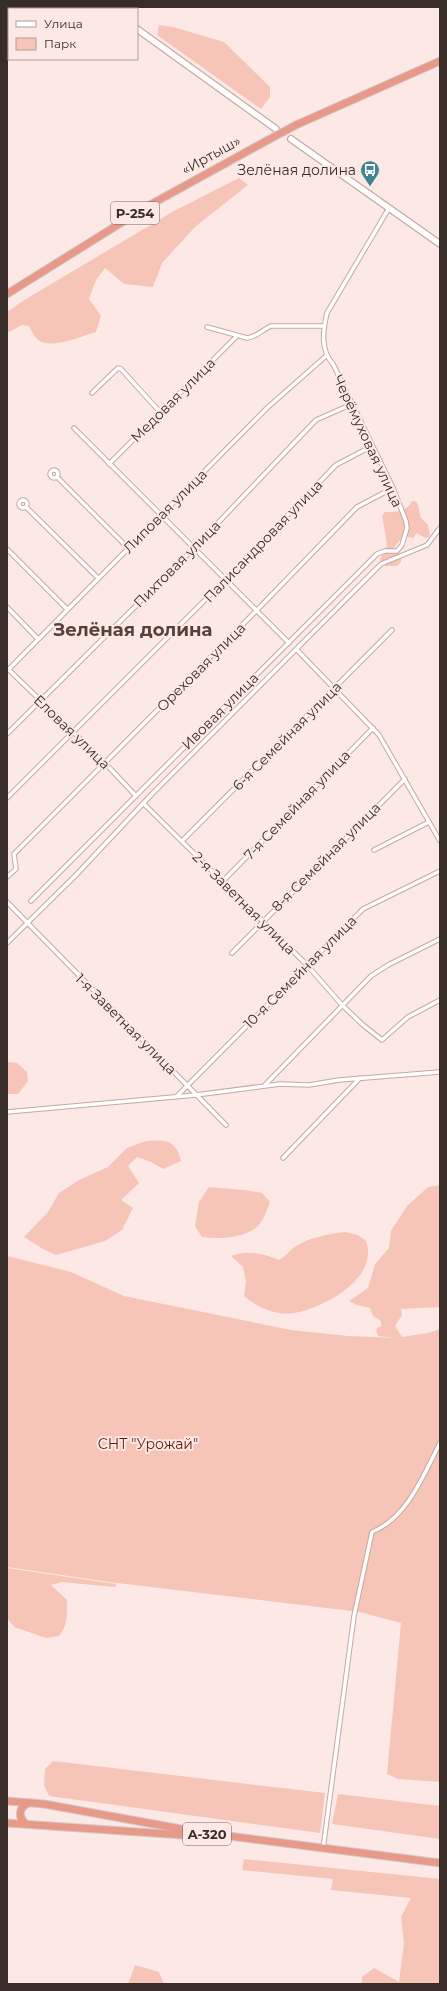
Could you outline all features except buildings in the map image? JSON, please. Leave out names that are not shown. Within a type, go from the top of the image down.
[{"type":"highway","name":"«Иртыш»","points":[[7,294],[64,256],[148,206],[268,140],[296,125],[440,61]]},
{"type":"highway","name":"А-320","points":[[7,1801],[30,1803],[198,1832],[440,1863]]},
{"type":"highway","points":[[26,1824],[22,1821],[20,1812],[26,1804],[30,1803]]},
{"type":"highway","name":"А-320","points":[[7,1823],[198,1836],[323,1852],[370,1855]]},
{"type":"street","points":[[138,30],[276,129]]},
{"type":"street","points":[[290,138],[440,244]]},
{"type":"street","points":[[326,356],[324,326],[327,313],[389,208]]},
{"type":"street","points":[[207,327],[247,338],[253,337],[271,326],[324,326]]},
{"type":"street","name":"Медовая улица","points":[[109,464],[237,336]]},
{"type":"street","name":"Черёмуховая улица","points":[[326,356],[333,364],[393,488],[407,528]]},
{"type":"street","name":"Липовая улица","points":[[7,669],[267,408],[326,356]]},
{"type":"street","points":[[92,393],[118,368],[121,369],[160,412]]},
{"type":"street","name":"Пихтовая улица","points":[[7,734],[194,548],[316,420],[352,404]]},
{"type":"street","points":[[74,428],[256,612],[289,643]]},
{"type":"street","name":"Палисандровая улица","points":[[7,798],[225,580],[336,465],[372,446]]},
{"type":"street","points":[[57,477],[128,548]]},
{"type":"street","name":"Ореховая улица","points":[[7,877],[16,869],[14,854],[256,612],[357,507],[393,488]]},
{"type":"street","points":[[26,507],[98,578]]},
{"type":"street","name":"Ивовая улица","points":[[31,901],[377,554],[381,552],[393,552],[400,548],[407,528]]},
{"type":"street","name":"Ивовая улица","points":[[7,943],[76,875],[381,564],[427,545],[440,528]]},
{"type":"street","points":[[7,549],[67,609]]},
{"type":"street","points":[[7,607],[38,639]]},
{"type":"street","name":"6-я Семейная улица","points":[[182,841],[392,630]]},
{"type":"street","points":[[297,650],[380,735],[440,841]]},
{"type":"street","name":"Еловая улица","points":[[7,669],[40,702],[106,763],[136,796]]},
{"type":"street","name":"7-я Семейная улица","points":[[222,882],[373,728]]},
{"type":"street","name":"8-я Семейная улица","points":[[232,953],[405,779]]},
{"type":"street","name":"2-я Заветная улица","points":[[144,804],[307,965],[342,1005],[363,1025],[382,1040],[408,1017],[440,1000]]},
{"type":"street","points":[[374,850],[430,822]]},
{"type":"street","name":"10-я Семейная улица","points":[[176,1097],[363,909],[440,870]]},
{"type":"street","name":"1-я Заветная улица","points":[[7,902],[226,1125]]},
{"type":"street","points":[[265,1086],[342,1005],[372,976],[382,968],[440,939]]},
{"type":"street","points":[[7,1112],[196,1095],[280,1084],[309,1086],[360,1078],[440,1072]]},
{"type":"street","points":[[283,1158],[360,1078]]},
{"type":"street","points":[[323,1848],[354,1616],[372,1532],[385,1527],[398,1515],[414,1492],[440,1443]]},
{"type":"green space","points":[[159,25],[173,27],[224,42],[270,87],[270,97],[261,109],[157,35]]},
{"type":"green space","points":[[239,178],[248,185],[196,226],[162,263],[153,287],[124,284],[105,268],[96,280],[89,299],[101,316],[96,332],[50,344],[43,343],[38,340],[29,326],[22,325],[7,333],[7,312],[26,299],[174,211]]},
{"type":"green space","points":[[412,501],[417,502],[421,518],[428,525],[430,536],[426,538],[416,533],[414,538],[403,536],[393,549],[401,556],[401,562],[397,566],[386,566],[380,560],[387,546],[382,516],[385,512],[404,509],[410,505]]},
{"type":"green space","points":[[7,1063],[17,1063],[27,1072],[28,1081],[18,1094],[7,1094]]},
{"type":"green space","points":[[146,1141],[169,1142],[176,1148],[181,1161],[163,1169],[151,1162],[137,1157],[128,1166],[139,1183],[121,1200],[133,1208],[122,1230],[105,1241],[56,1255],[24,1237],[48,1212],[59,1193],[79,1180],[108,1167],[127,1148]]},
{"type":"green space","name":"СНТ \"Урожай\"","points":[[440,1185],[440,1307],[401,1309],[402,1315],[395,1326],[402,1337],[428,1333],[440,1329],[440,1782],[398,1779],[387,1774],[401,1623],[360,1612],[109,1582],[7,1567],[7,1256],[71,1272],[124,1296],[291,1330],[348,1336],[398,1338],[378,1336],[376,1330],[378,1327],[381,1327],[381,1321],[373,1316],[370,1308],[357,1305],[349,1301],[368,1288],[375,1264],[389,1248],[391,1231],[407,1206],[428,1187]]},
{"type":"green space","points":[[209,1187],[262,1193],[270,1202],[265,1216],[257,1227],[244,1234],[223,1238],[202,1237],[195,1226],[199,1202]]},
{"type":"green space","points":[[345,1232],[358,1235],[366,1241],[368,1252],[366,1264],[360,1275],[341,1293],[305,1311],[287,1314],[267,1310],[244,1296],[246,1282],[243,1267],[231,1256],[243,1253],[255,1253],[279,1260],[296,1246],[307,1240]]},
{"type":"green space","points":[[7,1568],[117,1585],[114,1587],[62,1582],[51,1585],[67,1600],[67,1615],[64,1628],[59,1636],[46,1638],[14,1627],[7,1618]]},
{"type":"green space","points":[[53,1761],[325,1793],[320,1833],[49,1796],[44,1785],[45,1769]]},
{"type":"green space","points":[[338,1794],[440,1806],[440,1839],[332,1824]]},
{"type":"green space","points":[[244,1859],[440,1879],[440,1984],[362,1984],[362,1977],[374,1968],[399,1982],[404,1943],[401,1917],[411,1898],[331,1890],[333,1879],[242,1870]]},
{"type":"green space","points":[[135,1965],[159,1972],[164,1984],[128,1984]]},
{"type":"place","name":"Зелёная долина","points":[[370,187]]},
{"type":"district","name":"Зелёная долина","points":[[133,630]]}]
